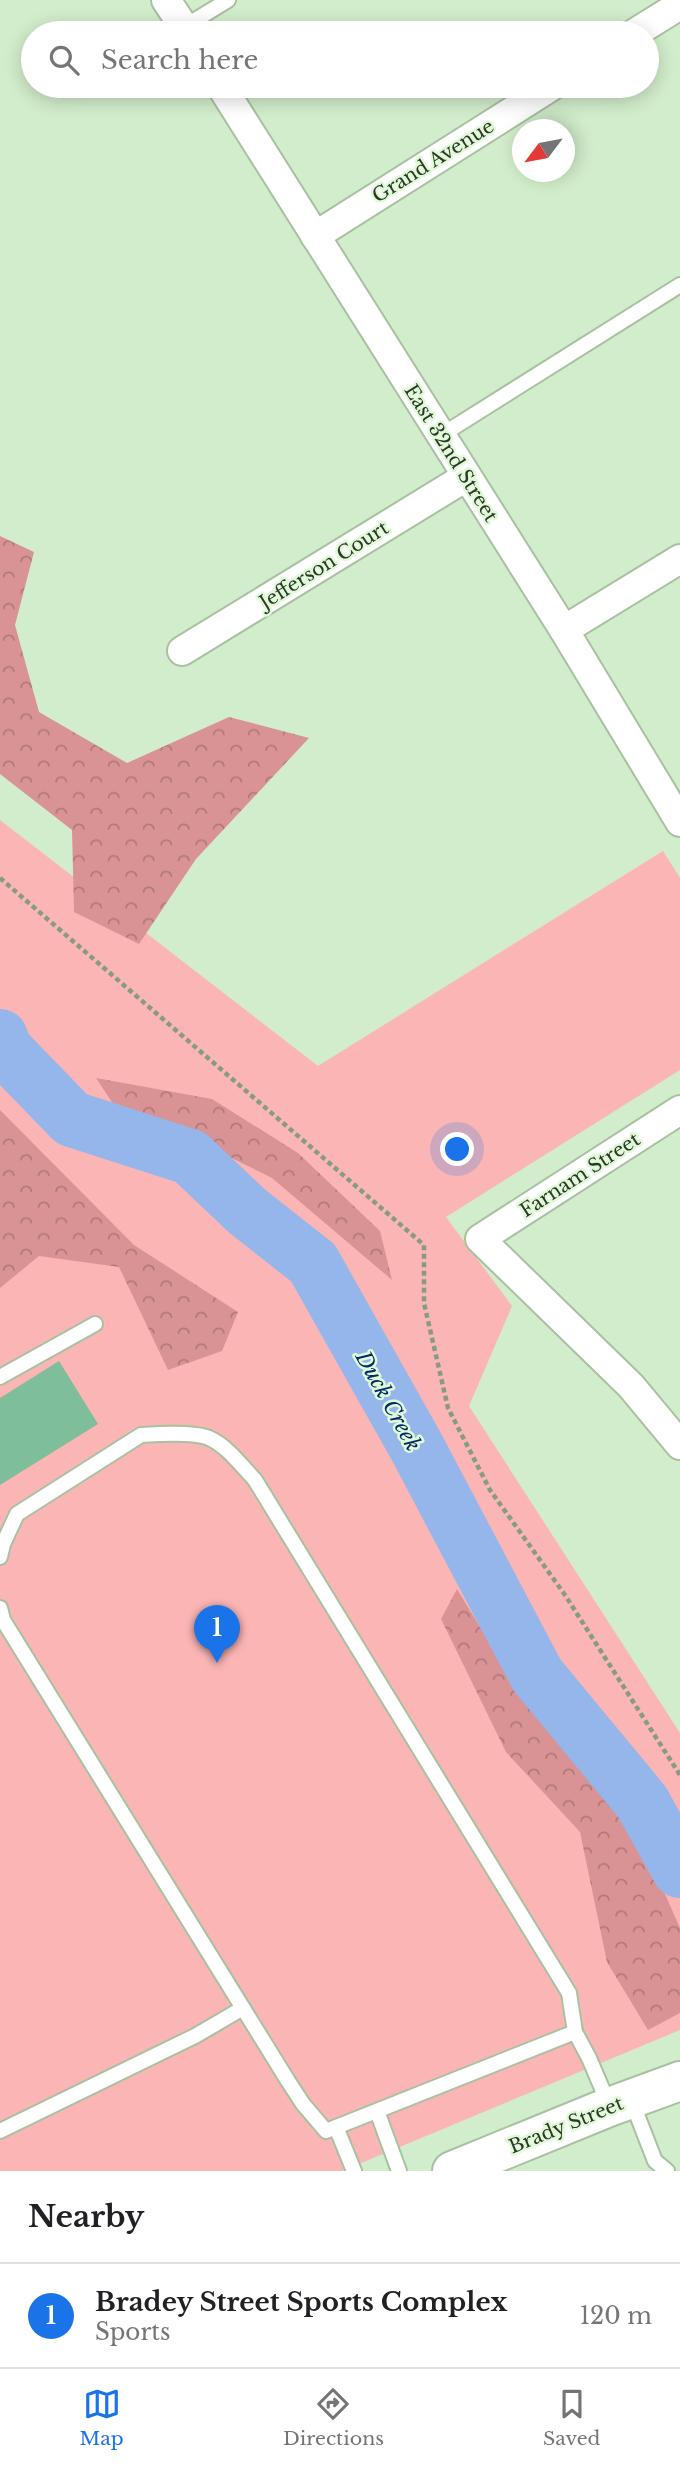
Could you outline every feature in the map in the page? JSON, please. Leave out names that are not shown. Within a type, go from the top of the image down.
[{"type":"highway","name":"Brady Street","points":[[468,2168],[620,2103],[680,2081]]},
{"type":"street","points":[[166,0],[180,21]]},
{"type":"street","points":[[654,21],[680,5]]},
{"type":"street","name":"East 32nd Street","points":[[229,98],[564,630],[679,819]]},
{"type":"street","name":"Grand Avenue","points":[[315,236],[533,98]]},
{"type":"street","name":"Jefferson Court","points":[[182,651],[466,477]]},
{"type":"street","points":[[564,630],[680,559]]},
{"type":"street","name":"Farnam Street","points":[[680,1110],[480,1239],[631,1386],[680,1446]]},
{"type":"lane","points":[[199,21],[228,0]]},
{"type":"lane","points":[[440,436],[680,285]]},
{"type":"lane","points":[[0,1377],[95,1324]]},
{"type":"lane","points":[[0,1557],[17,1514],[141,1435],[163,1433],[208,1437],[231,1453],[255,1480],[569,1993],[575,2032],[589,2058],[620,2103],[655,2166],[667,2171]]},
{"type":"lane","points":[[0,1608],[3,1620],[303,2105],[326,2131],[575,2032]]},
{"type":"lane","points":[[0,2131],[195,2036],[243,2008]]},
{"type":"lane","points":[[377,2110],[399,2171]]},
{"type":"lane","points":[[336,2127],[354,2171]]},
{"type":"path","points":[[0,878],[424,1245],[424,1303],[448,1408],[490,1490],[565,1595],[680,1775]]},
{"type":"shaded area","points":[[0,820],[318,1066],[663,851],[680,878],[680,1070],[446,1217],[512,1306],[469,1406],[680,1733],[680,2030],[342,2171],[0,2171]]},
{"type":"green space","points":[[0,536],[34,552],[15,625],[39,712],[127,763],[229,717],[309,738],[196,859],[139,944],[74,912],[72,830],[0,774]]},
{"type":"green space","points":[[96,1078],[212,1099],[298,1153],[380,1231],[392,1280],[272,1178],[173,1129],[121,1116]]},
{"type":"green space","points":[[0,1110],[134,1245],[238,1312],[222,1351],[168,1370],[119,1267],[39,1256],[0,1288]]},
{"type":"green space","points":[[457,1589],[517,1688],[638,1833],[680,1928],[680,2013],[648,2030],[607,1962],[580,1832],[506,1752],[441,1619]]},
{"type":"building","points":[[59,1361],[98,1424],[0,1485],[0,1398]]},
{"type":"waterway","name":"Duck Creek","points":[[0,1037],[4,1049],[72,1119],[190,1157],[247,1211],[313,1263],[416,1446],[537,1675],[642,1802],[680,1870]]},
{"type":"place","name":"Bradey Street Sports Complex","points":[[217,1663]]}]
